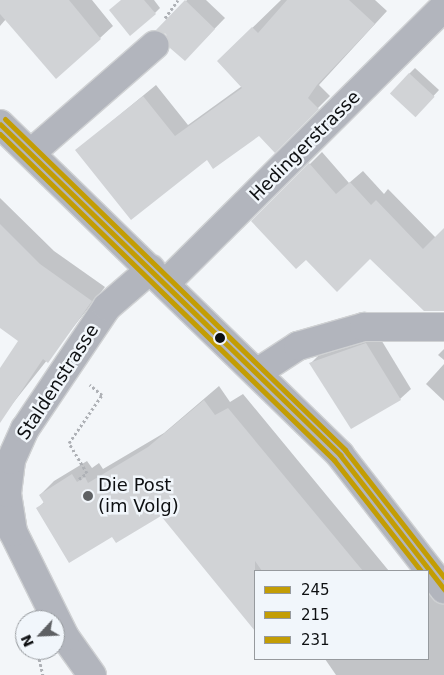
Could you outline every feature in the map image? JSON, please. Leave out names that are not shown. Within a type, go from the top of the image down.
[{"type":"street","name":"Hedingerstrasse","points":[[158,276],[444,7]]},
{"type":"street","points":[[31,153],[154,45]]},
{"type":"street","points":[[0,124],[258,372],[340,454],[444,589]]},
{"type":"street","name":"Staldenstrasse","points":[[92,675],[65,637],[21,554],[8,515],[4,495],[10,460],[25,429],[107,307],[158,276]]},
{"type":"street","points":[[258,372],[298,346],[364,327],[444,327]]},
{"type":"path","points":[[78,479],[87,473],[69,442],[86,418]]},
{"type":"path","points":[[39,660],[43,675]]},
{"type":"building","points":[[0,0],[69,0],[101,39],[56,79],[0,14]]},
{"type":"building","points":[[121,0],[144,0],[156,14],[130,36],[109,10]]},
{"type":"building","points":[[185,0],[215,29],[185,61],[170,48],[166,34],[156,30]]},
{"type":"building","points":[[287,0],[349,0],[375,24],[317,85],[308,98],[319,109],[275,153],[259,136],[213,169],[207,160],[131,220],[75,150],[143,96],[175,136],[242,88],[217,61],[252,27],[258,33]]},
{"type":"building","points":[[409,73],[435,97],[416,117],[390,93]]},
{"type":"building","points":[[309,163],[336,194],[350,182],[371,205],[376,200],[423,249],[444,228],[444,311],[424,311],[370,259],[337,292],[306,260],[296,269],[251,221]]},
{"type":"building","points":[[0,224],[40,264],[92,301],[48,363],[43,359],[0,423],[0,368],[18,341],[0,328]]},
{"type":"building","points":[[366,343],[401,400],[351,429],[309,363]]},
{"type":"building","points":[[204,400],[215,415],[228,408],[362,570],[261,570],[255,561],[254,630],[161,516],[116,543],[112,537],[69,563],[36,508],[44,503],[39,495],[72,474],[77,482],[85,477],[88,483],[148,447]]},
{"type":"transit line","name":"231","points":[[5,119],[345,450],[444,577]]},
{"type":"transit line","name":"245","points":[[0,124],[340,455],[444,589]]},
{"type":"transit line","name":"215","points":[[0,134],[334,460],[420,570]]},
{"type":"place","name":"Die Post (im Volg)","points":[[88,496]]}]
